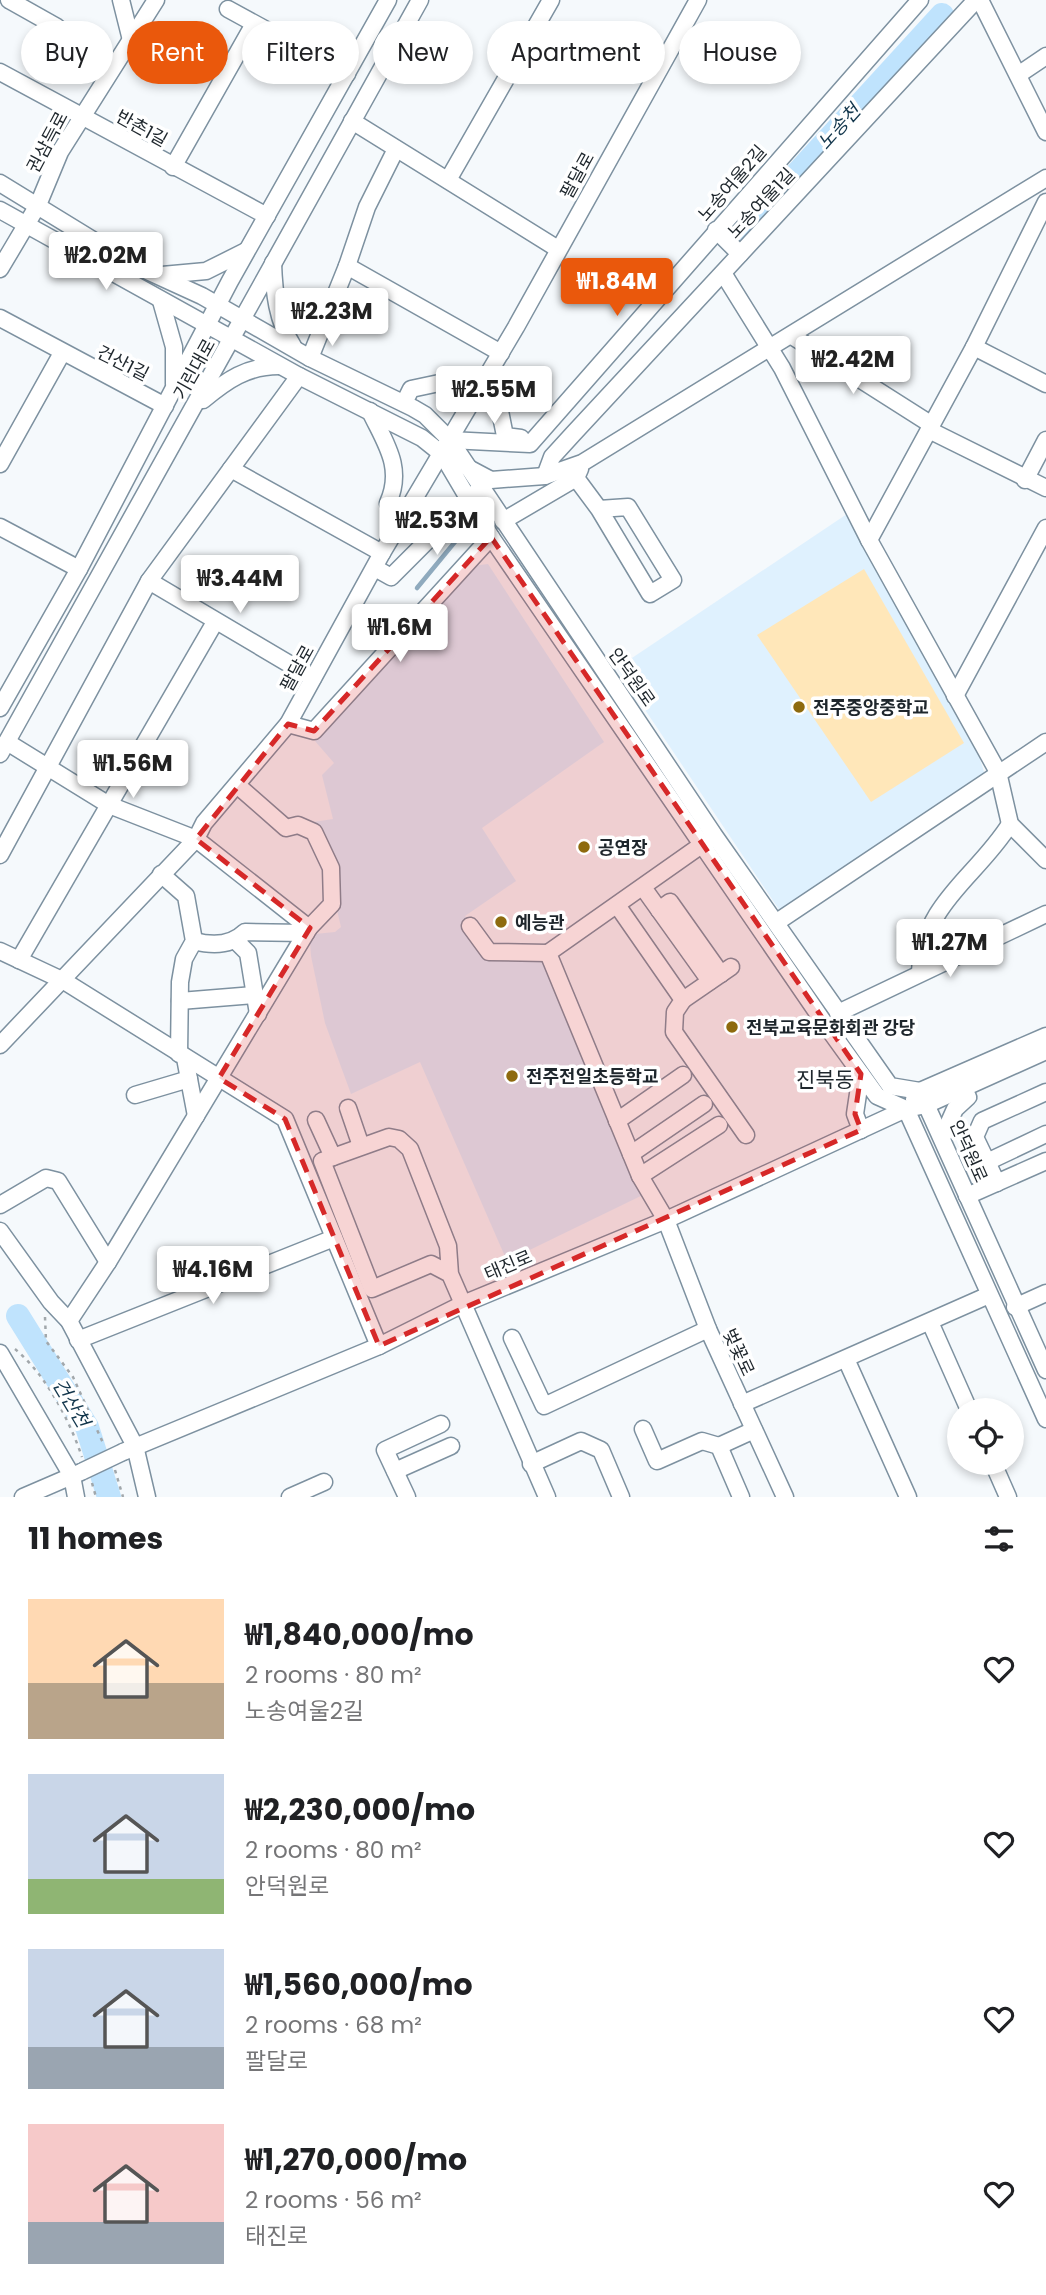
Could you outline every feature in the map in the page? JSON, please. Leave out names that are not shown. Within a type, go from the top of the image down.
[{"type":"street","points":[[9,0],[46,21]]},
{"type":"street","points":[[121,0],[127,24]]},
{"type":"street","name":"권삼득로","points":[[143,21],[156,0]]},
{"type":"street","name":"기린대로","points":[[359,52],[388,0]]},
{"type":"street","name":"기린대로","points":[[4,748],[420,0]]},
{"type":"street","points":[[448,180],[551,0]]},
{"type":"street","name":"팔달로","points":[[0,1045],[64,981],[196,839],[204,823],[288,724],[405,513],[501,353],[698,0]]},
{"type":"street","name":"노송여울2길","points":[[526,444],[530,444],[546,429],[716,230],[920,0]]},
{"type":"street","points":[[978,0],[1046,132]]},
{"type":"street","name":"노송여울1길","points":[[545,476],[552,457],[573,433],[978,0]]},
{"type":"street","points":[[228,9],[249,21]]},
{"type":"street","points":[[173,167],[242,45]]},
{"type":"street","name":"권삼득로","points":[[0,270],[38,205],[60,152],[127,46]]},
{"type":"street","points":[[1018,75],[1046,56]]},
{"type":"street","name":"반촌1길","points":[[0,72],[267,216]]},
{"type":"street","name":"기린대로","points":[[0,708],[79,569],[248,250],[341,84]]},
{"type":"street","points":[[352,121],[558,249]]},
{"type":"street","points":[[310,358],[367,207],[396,149]]},
{"type":"street","points":[[503,521],[771,349],[1046,178]]},
{"type":"street","name":"안덕원로","points":[[0,183],[132,264],[160,275],[310,358],[425,415],[446,447],[480,489],[491,537],[701,846],[877,1096],[906,1110]]},
{"type":"street","points":[[869,540],[974,347],[1046,202]]},
{"type":"street","points":[[0,211],[280,366],[422,438],[446,447],[526,444],[524,438],[505,436],[498,401],[458,379],[411,389],[404,403]]},
{"type":"street","points":[[716,230],[740,254]]},
{"type":"street","points":[[160,275],[206,271],[248,250]]},
{"type":"street","points":[[273,261],[274,291],[284,331],[295,348]]},
{"type":"street","points":[[346,267],[501,353]]},
{"type":"street","points":[[723,273],[771,349],[869,540],[998,772],[1010,824],[1046,860]]},
{"type":"street","points":[[161,301],[175,356],[174,391]]},
{"type":"street","name":"건산1길","points":[[0,318],[165,406]]},
{"type":"street","points":[[792,336],[931,428],[1025,480],[1046,488]]},
{"type":"street","points":[[974,347],[1046,384]]},
{"type":"street","points":[[1,462],[62,353]]},
{"type":"street","points":[[196,406],[229,378],[264,366],[280,366]]},
{"type":"street","points":[[0,855],[149,582],[299,376]]},
{"type":"street","points":[[370,411],[393,453],[396,474],[388,503],[405,513]]},
{"type":"street","points":[[546,429],[554,442],[573,433]]},
{"type":"street","points":[[1025,480],[1046,440]]},
{"type":"street","name":"안덕원로","points":[[446,447],[464,464],[714,835],[890,1086],[923,1098],[1015,1307],[1046,1370]]},
{"type":"street","points":[[231,469],[379,561],[391,577],[480,489],[579,471]]},
{"type":"street","points":[[579,471],[599,509],[650,594],[673,580],[628,507],[599,509]]},
{"type":"street","points":[[0,527],[79,569]]},
{"type":"street","points":[[955,696],[1046,528]]},
{"type":"street","points":[[288,724],[314,731],[491,537]]},
{"type":"street","points":[[149,582],[313,678]]},
{"type":"street","points":[[19,960],[215,621]]},
{"type":"street","points":[[777,922],[1046,742]]},
{"type":"street","points":[[4,748],[48,768],[109,805],[196,839],[308,931]]},
{"type":"street","points":[[69,1321],[108,1262],[308,931],[332,905],[331,868],[314,832],[298,825],[286,828],[237,785]]},
{"type":"street","points":[[920,972],[925,936],[937,911],[1010,824]]},
{"type":"street","points":[[470,926],[489,952],[548,953],[714,835]]},
{"type":"street","points":[[162,874],[186,896],[194,942],[184,959],[180,1001],[182,1056],[196,1116]]},
{"type":"street","points":[[647,893],[659,910],[670,902],[721,974],[683,1000],[675,1012],[674,1032],[746,1135]]},
{"type":"street","points":[[617,905],[683,1000]]},
{"type":"street","points":[[838,1013],[1046,914]]},
{"type":"street","points":[[194,942],[209,945],[236,941],[245,932],[308,931]]},
{"type":"street","points":[[236,941],[248,953],[258,1014]]},
{"type":"street","points":[[0,951],[64,981],[285,1119],[379,1346]]},
{"type":"street","name":"벚꽃로","points":[[548,953],[640,1176],[666,1220],[708,1329],[785,1497]]},
{"type":"street","points":[[180,1001],[254,995]]},
{"type":"street","name":"태진로","points":[[82,1471],[119,1452],[379,1346],[463,1304],[666,1220],[906,1110],[923,1098],[1046,1036]]},
{"type":"street","name":"태진로","points":[[923,1098],[964,1089],[1046,1051]]},
{"type":"street","points":[[860,1130],[855,1114],[861,1074]]},
{"type":"street","points":[[617,1121],[683,1075]]},
{"type":"street","points":[[135,1095],[189,1079]]},
{"type":"street","points":[[942,1138],[955,1109],[968,1097],[964,1089]]},
{"type":"street","points":[[997,1183],[975,1137],[982,1121],[1044,1098]]},
{"type":"street","points":[[631,1154],[704,1104]]},
{"type":"street","points":[[348,1108],[361,1146]]},
{"type":"street","points":[[906,1110],[1046,1419]]},
{"type":"street","points":[[316,1120],[333,1157]]},
{"type":"street","points":[[640,1176],[719,1125]]},
{"type":"street","points":[[987,1162],[1046,1134]]},
{"type":"street","points":[[450,1274],[431,1264],[372,1289],[322,1161],[389,1137],[399,1139],[410,1149],[449,1246],[450,1274],[547,1497]]},
{"type":"street","points":[[968,1196],[1046,1161]]},
{"type":"street","points":[[0,1205],[46,1178],[58,1181],[108,1262]]},
{"type":"street","points":[[0,1231],[51,1302],[69,1321],[119,1452],[147,1497]]},
{"type":"street","points":[[78,1340],[334,1238]]},
{"type":"street","points":[[1015,1307],[1046,1293]]},
{"type":"street","points":[[742,1404],[989,1295]]},
{"type":"street","points":[[930,1322],[964,1398]]},
{"type":"street","points":[[512,1338],[544,1406],[708,1329]]},
{"type":"street","points":[[4,1347],[82,1471],[76,1497]]},
{"type":"street","points":[[846,1359],[908,1497]]},
{"type":"street","points":[[407,1497],[386,1450],[441,1424]]},
{"type":"street","points":[[643,1429],[657,1461],[702,1441],[719,1446],[754,1430]]},
{"type":"street","points":[[531,1464],[581,1441],[601,1450],[621,1497]]},
{"type":"street","points":[[395,1471],[451,1446]]},
{"type":"street","points":[[719,1446],[741,1497]]},
{"type":"street","points":[[23,1497],[82,1471]]},
{"type":"street","points":[[998,1475],[1008,1497]]},
{"type":"street","points":[[290,1497],[324,1482]]},
{"type":"path","points":[[51,1302],[44,1323],[46,1341],[73,1377],[119,1452],[123,1497]]},
{"type":"path","points":[[4,1347],[35,1366],[77,1441],[82,1471],[96,1497]]},
{"type":"highlighted area","points":[[491,537],[861,1074],[855,1114],[861,1130],[379,1346],[285,1119],[219,1078],[310,928],[196,839],[288,724],[314,731]]},
{"type":"shaded area","name":"전주중앙중학교","points":[[847,514],[976,746],[985,775],[782,914],[617,668]]},
{"type":"shaded area","points":[[488,564],[604,742],[482,828],[516,881],[465,916],[489,952],[548,953],[649,1192],[507,1261],[420,1062],[351,1094],[325,1023],[310,942],[315,934],[335,932],[341,927],[336,906],[334,869],[307,823],[333,819],[322,775],[334,763],[315,741],[472,566]]},
{"type":"shaded area","points":[[864,569],[964,743],[871,802],[757,635]]},
{"type":"waterway","name":"노송천","points":[[742,234],[942,15]]},
{"type":"waterway","name":"노송천","points":[[737,240],[742,234]]},
{"type":"waterway","name":"노송천","points":[[417,588],[459,537]]},
{"type":"waterway","name":"건산천","points":[[18,1316],[87,1427],[109,1497]]},
{"type":"place","name":"전주중앙중학교","points":[[799,707]]},
{"type":"place","name":"공연장","points":[[584,847]]},
{"type":"place","name":"예능관","points":[[501,922]]},
{"type":"place","name":"전북교육문화회관 강당","points":[[732,1027]]},
{"type":"place","name":"전주전일초등학교","points":[[512,1076]]},
{"type":"district","name":"진북동","points":[[825,1079]]}]
